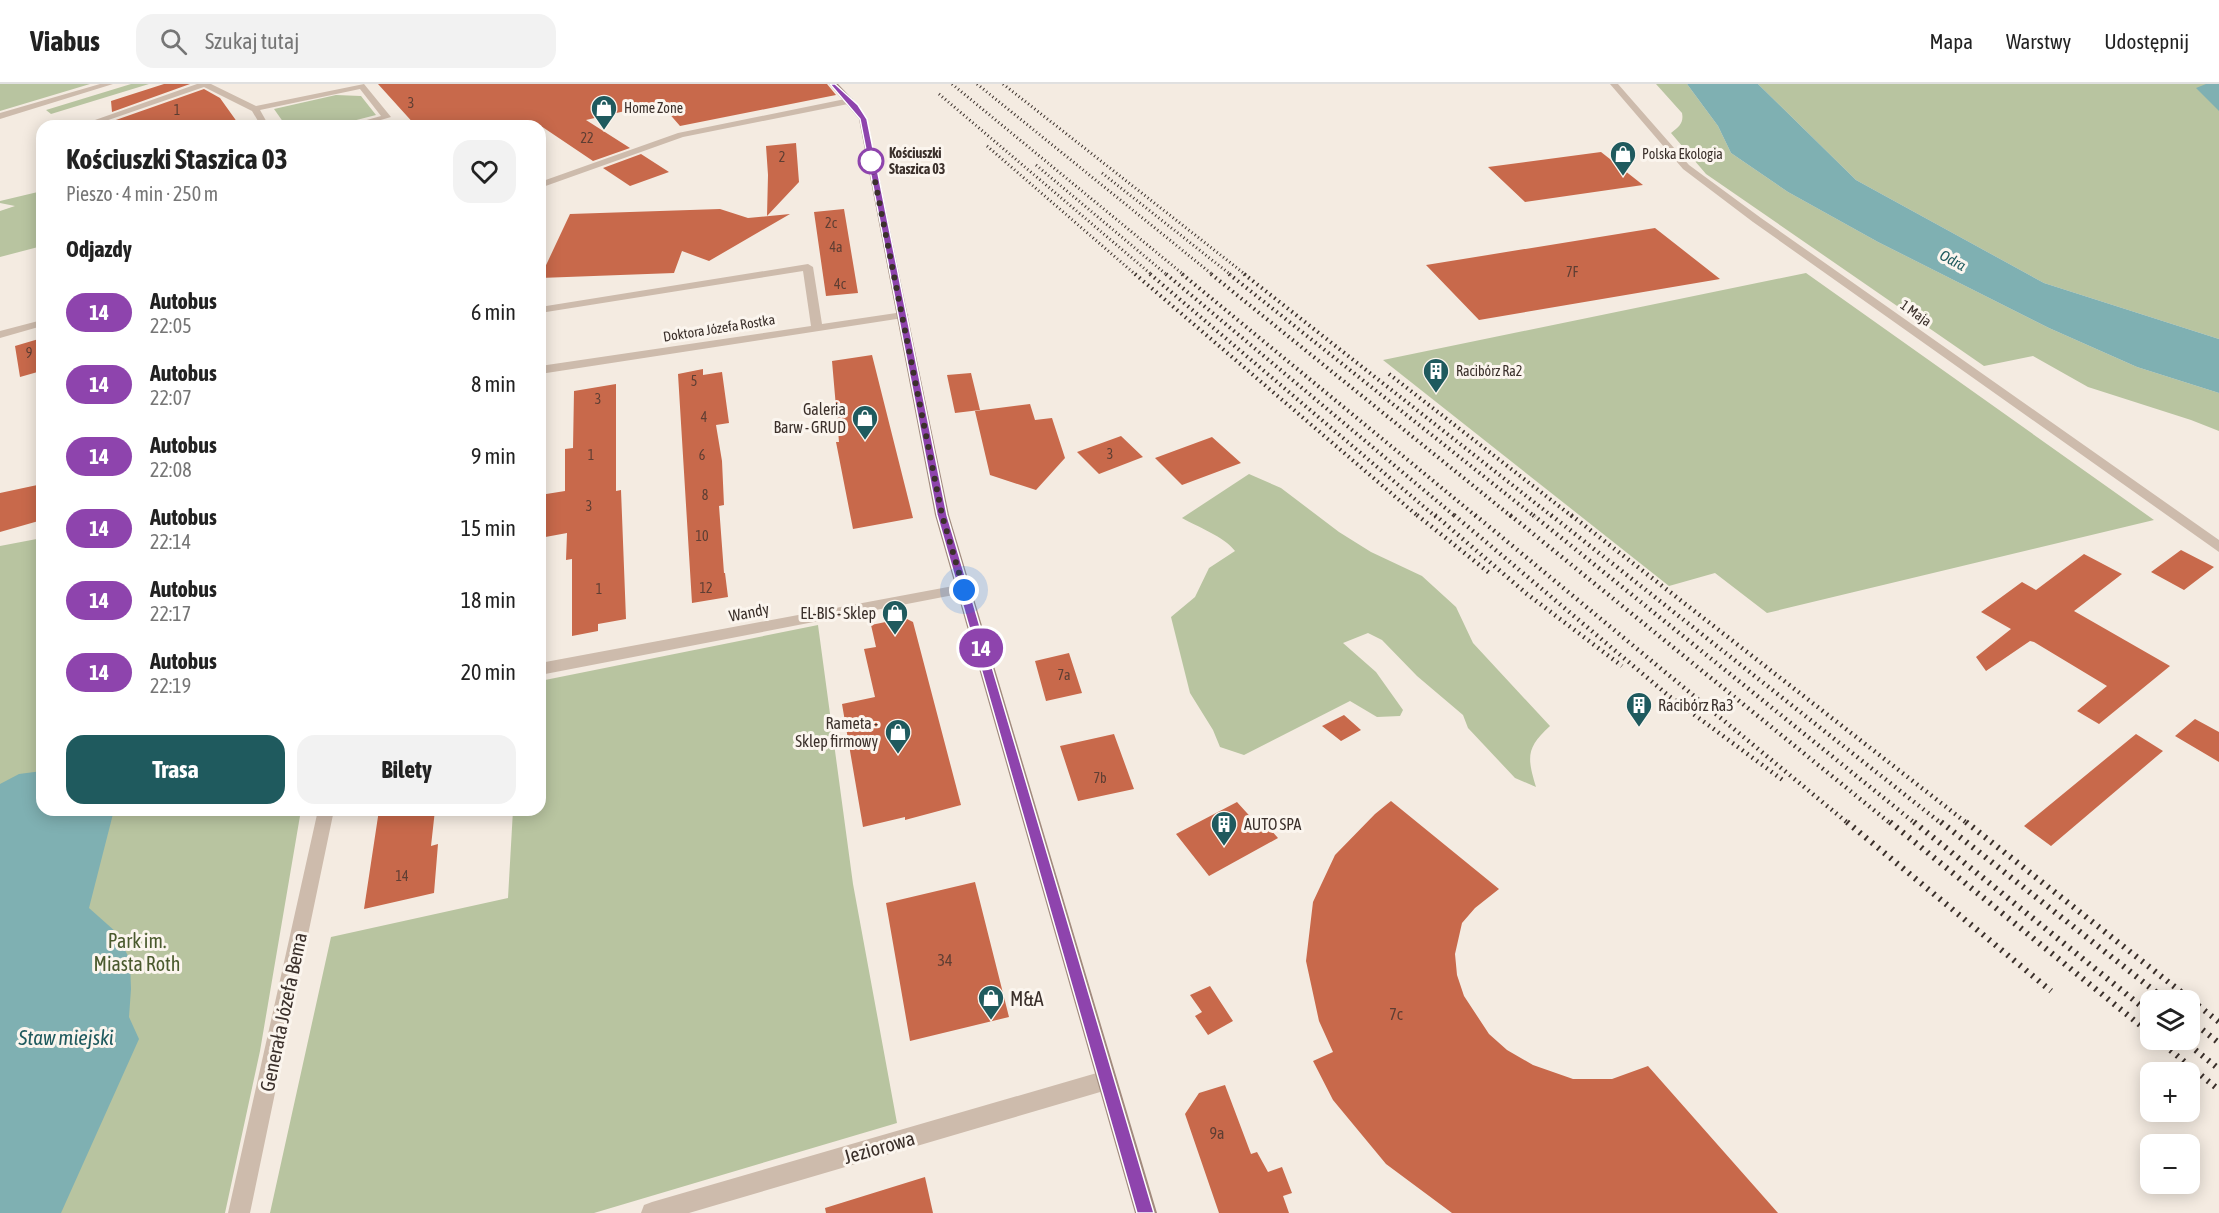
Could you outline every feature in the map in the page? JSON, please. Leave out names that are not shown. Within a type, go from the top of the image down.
[{"type":"main road","points":[[833,84],[863,119],[942,515],[1146,1213]]},
{"type":"street","points":[[0,117],[109,84]]},
{"type":"street","points":[[100,120],[205,84],[255,110],[261,120]]},
{"type":"street","name":"1 Maja","points":[[1614,84],[1686,167],[1757,220],[1951,355],[2219,547]]},
{"type":"street","points":[[255,110],[362,86],[387,117],[374,120]]},
{"type":"street","points":[[546,183],[681,135],[849,101]]},
{"type":"street","points":[[546,309],[808,267],[817,328]]},
{"type":"street","name":"Doktora Józefa Rostka","points":[[546,369],[903,315]]},
{"type":"street","points":[[0,334],[36,325]]},
{"type":"street","name":"Wandy","points":[[546,668],[964,590]]},
{"type":"street","name":"Generała Józefa Bema","points":[[239,1213],[325,816]]},
{"type":"street","name":"Jeziorowa","points":[[652,1213],[1107,1080]]},
{"type":"green space","points":[[0,84],[90,84],[0,111]]},
{"type":"green space","points":[[131,84],[149,84],[51,114],[46,110]]},
{"type":"green space","points":[[1656,84],[1687,84],[1718,126],[1731,153],[1788,192],[1878,242],[2049,328],[2137,367],[2219,393],[2219,431],[2088,387],[2033,356],[1984,366],[1706,174],[1671,133],[1680,124],[1682,113]]},
{"type":"green space","points":[[1758,84],[2219,84],[2219,339],[2044,283],[1856,180]]},
{"type":"green space","points":[[336,95],[361,96],[376,115],[356,120],[282,120],[274,109]]},
{"type":"green space","points":[[36,192],[36,248],[0,257],[0,211],[15,206],[0,203],[0,201]]},
{"type":"green space","points":[[1806,273],[2154,520],[1767,613],[1715,573],[1669,586],[1383,360]]},
{"type":"green space","points":[[1249,474],[1281,488],[1339,532],[1371,552],[1422,576],[1456,607],[1473,643],[1550,726],[1536,741],[1531,754],[1531,768],[1536,787],[1515,778],[1468,728],[1463,715],[1417,676],[1382,640],[1368,633],[1343,643],[1376,672],[1403,710],[1400,716],[1377,717],[1350,701],[1244,755],[1220,747],[1213,730],[1190,693],[1171,617],[1195,597],[1209,568],[1235,551],[1218,537],[1182,518]]},
{"type":"green space","name":"Park im. Miasta Roth","points":[[36,539],[36,816],[300,816],[260,1051],[225,1213],[0,1213],[0,546]]},
{"type":"green space","points":[[818,625],[853,884],[897,1123],[594,1213],[270,1213],[331,937],[508,898],[513,816],[546,816],[546,680]]},
{"type":"water","name":"Odra","points":[[1687,84],[1758,84],[1856,180],[2044,283],[2219,339],[2219,393],[2137,367],[2049,328],[1878,242],[1788,192],[1731,153],[1718,126]]},
{"type":"water","points":[[2206,84],[2219,84],[2219,111],[2196,88]]},
{"type":"water","name":"Staw miejski","points":[[36,772],[36,816],[112,816],[89,908],[116,932],[130,960],[129,1017],[139,1039],[61,1213],[0,1213],[0,784],[19,774]]},
{"type":"building","points":[[164,84],[190,84],[112,112],[111,101]]},
{"type":"building","points":[[378,84],[827,84],[836,95],[680,126],[660,103],[586,120],[630,148],[593,161],[546,129],[546,120],[411,120]]},
{"type":"building","points":[[204,89],[220,98],[236,120],[116,120]]},
{"type":"building","points":[[796,143],[799,182],[767,216],[766,146]]},
{"type":"building","points":[[1601,152],[1643,185],[1525,202],[1488,167]]},
{"type":"building","points":[[641,154],[669,172],[630,186],[603,168]]},
{"type":"building","points":[[720,209],[748,218],[790,214],[709,261],[682,251],[674,273],[546,278],[546,265],[570,214]]},
{"type":"building","points":[[844,209],[858,293],[826,296],[814,212]]},
{"type":"building","points":[[1655,228],[1720,279],[1479,320],[1426,265]]},
{"type":"building","points":[[36,340],[36,372],[20,377],[15,346]]},
{"type":"building","name":"Galeria Barw - GRUD","points":[[872,355],[913,518],[853,529],[836,442],[839,442],[832,361]]},
{"type":"building","points":[[703,369],[703,375],[722,372],[729,423],[716,425],[722,461],[724,505],[719,506],[728,597],[692,603],[678,374]]},
{"type":"building","points":[[971,373],[980,410],[955,413],[947,375]]},
{"type":"building","points":[[616,384],[616,491],[621,490],[626,619],[598,624],[598,631],[572,636],[572,559],[566,560],[567,533],[546,537],[546,494],[565,491],[565,449],[573,448],[574,391]]},
{"type":"building","points":[[1030,404],[1035,420],[1052,418],[1065,458],[1036,490],[990,475],[975,411]]},
{"type":"building","points":[[1121,436],[1143,457],[1099,474],[1077,452]]},
{"type":"building","points":[[1212,437],[1241,463],[1182,485],[1155,458]]},
{"type":"building","points":[[36,485],[36,522],[0,532],[0,493]]},
{"type":"building","points":[[2181,550],[2214,567],[2184,590],[2151,572]]},
{"type":"building","points":[[2084,554],[2122,574],[2074,611],[2170,666],[2099,724],[2077,711],[2107,686],[2034,642],[2030,641],[1986,671],[1976,657],[2011,629],[1981,612],[2022,582],[2036,590]]},
{"type":"building","name":"Rameta - Sklep firmowy","points":[[905,618],[913,622],[961,805],[905,820],[905,817],[863,827],[842,704],[875,697],[864,649],[876,647],[871,625]]},
{"type":"building","points":[[1069,653],[1082,693],[1046,701],[1035,661]]},
{"type":"building","points":[[1344,715],[1361,730],[1341,741],[1322,726]]},
{"type":"building","points":[[2195,719],[2219,732],[2219,762],[2175,736]]},
{"type":"building","points":[[1114,734],[1134,789],[1078,801],[1060,746]]},
{"type":"building","points":[[2136,734],[2163,751],[2051,846],[2024,826]]},
{"type":"building","points":[[1391,801],[1499,889],[1475,908],[1462,923],[1455,954],[1457,975],[1464,996],[1489,1034],[1507,1050],[1533,1065],[1573,1079],[1612,1079],[1648,1066],[1778,1213],[1452,1213],[1386,1164],[1333,1100],[1313,1061],[1333,1052],[1319,1021],[1306,961],[1313,902],[1335,855]]},
{"type":"building","name":"AUTO SPA","points":[[1237,802],[1256,823],[1262,820],[1278,838],[1209,876],[1176,834]]},
{"type":"building","points":[[378,816],[434,816],[431,846],[438,844],[434,893],[364,909]]},
{"type":"building","points":[[975,882],[1009,1017],[910,1041],[886,903]]},
{"type":"building","points":[[1210,986],[1233,1021],[1208,1035],[1195,1016],[1202,1012],[1190,995]]},
{"type":"building","points":[[1225,1085],[1251,1154],[1257,1152],[1268,1172],[1282,1167],[1292,1193],[1283,1196],[1289,1213],[1219,1213],[1185,1114],[1199,1093]]},
{"type":"building","points":[[925,1177],[933,1213],[826,1213],[825,1208]]},
{"type":"railway","points":[[952,84],[1184,275]]},
{"type":"railway","points":[[977,84],[1213,275]]},
{"type":"railway","points":[[1003,84],[1246,275]]},
{"type":"railway","points":[[939,94],[1152,275]]},
{"type":"railway","points":[[987,146],[1136,275]]},
{"type":"railway","points":[[1036,165],[1167,275]]},
{"type":"railway","points":[[1102,173],[1231,275]]},
{"type":"railway","points":[[1135,274],[1419,517]]},
{"type":"railway","points":[[1150,274],[1436,517]]},
{"type":"railway","points":[[1166,274],[1456,517]]},
{"type":"railway","points":[[1182,274],[1477,517]]},
{"type":"railway","points":[[1211,274],[1512,517]]},
{"type":"railway","points":[[1229,274],[1535,517]]},
{"type":"railway","points":[[1244,274],[1553,517]]},
{"type":"railway","points":[[1389,374],[1573,517]]},
{"type":"railway","points":[[1417,515],[1492,575]]},
{"type":"railway","points":[[1435,515],[1527,594],[1622,666]]},
{"type":"railway","points":[[1454,515],[1669,696],[1784,781]]},
{"type":"railway","points":[[1475,515],[1849,824]]},
{"type":"railway","points":[[1510,515],[1891,824]]},
{"type":"railway","points":[[1533,515],[1916,824]]},
{"type":"railway","points":[[1551,515],[1942,824]]},
{"type":"railway","points":[[1571,515],[1968,824]]},
{"type":"railway","points":[[1847,822],[2051,991]]},
{"type":"railway","points":[[1890,822],[2140,1025]]},
{"type":"railway","points":[[1914,822],[2140,1005]]},
{"type":"railway","points":[[1941,822],[2153,990]]},
{"type":"railway","points":[[1966,822],[2219,1022]]},
{"type":"railway","points":[[2200,1028],[2219,1043]]},
{"type":"railway","points":[[2170,1050],[2219,1090]]},
{"type":"railway","points":[[2195,1050],[2219,1069]]},
{"type":"bus line","name":"14","points":[[833,84],[863,119],[942,515],[1146,1213]]},
{"type":"place","name":"Home Zone","points":[[604,131]]},
{"type":"place","name":"Kościuszki Staszica 03","points":[[871,161]]},
{"type":"place","name":"Polska Ekologia","points":[[1623,177]]},
{"type":"place","name":"Racibórz Ra2","points":[[1436,394]]},
{"type":"place","name":"Galeria Barw - GRUD","points":[[865,441]]},
{"type":"place","name":"EL-BIS - Sklep","points":[[895,636]]},
{"type":"place","name":"Racibórz Ra3","points":[[1639,728]]},
{"type":"place","name":"Rameta - Sklep firmowy","points":[[898,755]]},
{"type":"place","name":"AUTO SPA","points":[[1224,847]]},
{"type":"place","name":"M&A","points":[[991,1021]]},
{"type":"route","points":[[871,161],[942,515],[964,590]]}]
